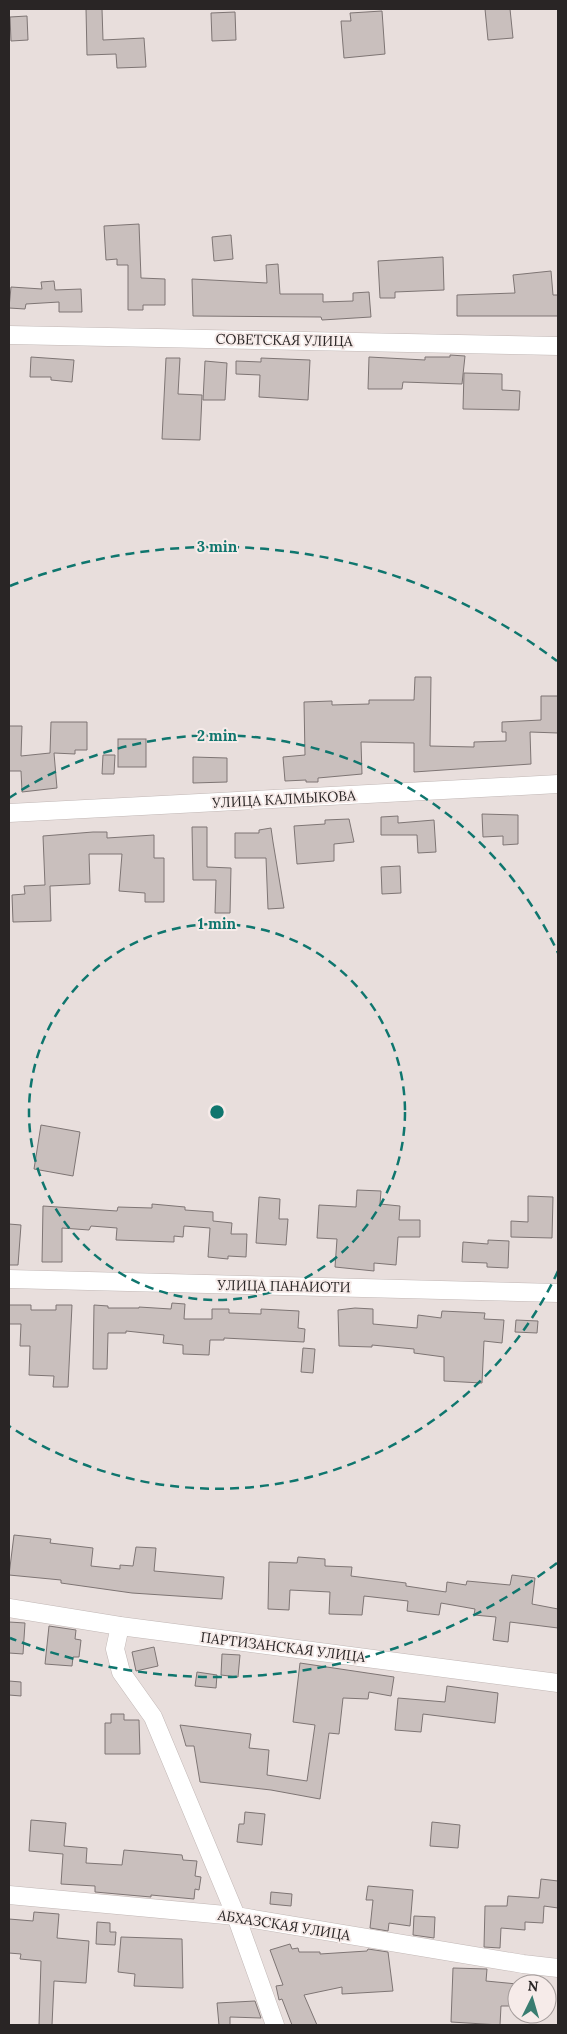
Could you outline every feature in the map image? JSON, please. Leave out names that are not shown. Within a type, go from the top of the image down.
[{"type":"street","name":"СОВЕТСКАЯ УЛИЦА","points":[[9,334],[558,346]]},
{"type":"street","name":"УЛИЦА КАЛМЫКОВА","points":[[9,813],[558,784]]},
{"type":"street","name":"УЛИЦА ПАНАИОТИ","points":[[9,1279],[558,1293]]},
{"type":"street","name":"ПАРТИЗАНСКАЯ УЛИЦА","points":[[9,1608],[120,1626],[558,1683]]},
{"type":"street","points":[[120,1626],[115,1649],[121,1672],[153,1717],[236,1916],[275,2025]]},
{"type":"street","name":"АБХАЗСКАЯ УЛИЦА","points":[[9,1895],[236,1916],[523,1964],[558,1968]]},
{"type":"building","points":[[86,9],[102,9],[103,40],[144,38],[146,67],[117,68],[116,54],[87,55]]},
{"type":"building","points":[[485,9],[510,9],[513,38],[488,40]]},
{"type":"building","points":[[382,11],[385,54],[344,58],[341,21],[351,21],[350,13]]},
{"type":"building","points":[[235,12],[236,40],[212,41],[211,13]]},
{"type":"building","points":[[27,16],[28,40],[11,41],[10,17]]},
{"type":"building","points":[[139,224],[141,278],[165,279],[165,305],[143,305],[143,310],[128,310],[128,265],[117,265],[117,259],[106,260],[104,226]]},
{"type":"building","points":[[231,235],[233,259],[214,261],[212,237]]},
{"type":"building","points":[[443,257],[444,290],[395,292],[395,298],[380,298],[378,261]]},
{"type":"building","points":[[278,264],[280,294],[323,294],[323,302],[353,301],[353,293],[369,292],[371,317],[322,320],[321,317],[193,316],[192,279],[267,283],[266,265]]},
{"type":"building","points":[[551,271],[553,295],[558,295],[558,316],[457,316],[457,295],[515,293],[513,275]]},
{"type":"building","points":[[54,281],[55,290],[81,289],[82,312],[59,312],[59,302],[26,304],[25,309],[9,308],[11,287],[42,289],[41,282]]},
{"type":"building","points":[[450,355],[465,356],[462,384],[403,382],[402,389],[368,389],[369,357],[425,360],[425,357],[450,357]]},
{"type":"building","points":[[31,357],[74,360],[72,382],[51,380],[51,377],[30,377]]},
{"type":"building","points":[[166,358],[180,358],[178,394],[202,395],[200,440],[162,439]]},
{"type":"building","points":[[261,358],[310,360],[308,400],[259,397],[260,375],[236,374],[236,361],[261,362]]},
{"type":"building","points":[[205,361],[227,363],[225,400],[203,400]]},
{"type":"building","points":[[464,373],[502,374],[502,390],[520,391],[519,410],[463,409]]},
{"type":"building","points":[[415,677],[431,677],[430,746],[474,747],[474,742],[506,741],[506,732],[502,732],[502,722],[541,720],[541,696],[558,696],[558,733],[530,732],[531,764],[414,772],[414,743],[361,742],[362,774],[318,778],[318,782],[306,782],[306,780],[285,781],[283,757],[305,755],[304,702],[332,701],[332,705],[369,704],[369,700],[414,700]]},
{"type":"building","points":[[51,722],[87,722],[87,750],[75,750],[75,754],[54,753],[57,788],[22,792],[21,771],[9,771],[9,726],[22,726],[21,756],[50,753]]},
{"type":"building","points":[[118,739],[146,739],[146,767],[118,767]]},
{"type":"building","points":[[103,755],[115,755],[114,774],[102,774]]},
{"type":"building","points":[[193,757],[227,758],[227,782],[193,783]]},
{"type":"building","points":[[482,814],[518,815],[518,844],[503,845],[503,836],[483,837]]},
{"type":"building","points":[[398,816],[398,823],[434,820],[436,852],[418,853],[417,835],[381,835],[381,817]]},
{"type":"building","points":[[349,819],[354,842],[334,844],[334,861],[297,864],[294,826],[325,824],[325,820]]},
{"type":"building","points":[[192,827],[207,827],[207,867],[231,868],[230,913],[215,913],[216,880],[193,880]]},
{"type":"building","points":[[271,828],[284,908],[268,909],[266,858],[235,858],[235,833],[259,833],[259,830]]},
{"type":"building","points":[[107,832],[107,838],[154,835],[154,858],[164,858],[164,902],[145,902],[145,893],[119,891],[122,854],[89,854],[90,884],[50,886],[51,921],[13,922],[12,895],[25,894],[24,886],[45,885],[43,836]]},
{"type":"building","points":[[400,866],[401,893],[382,894],[381,867]]},
{"type":"building","points":[[41,1125],[80,1132],[73,1176],[34,1169]]},
{"type":"building","points":[[357,1190],[381,1191],[380,1204],[400,1206],[399,1220],[420,1220],[420,1237],[398,1237],[396,1265],[374,1263],[374,1271],[335,1267],[337,1239],[317,1238],[319,1205],[356,1207]]},
{"type":"building","points":[[528,1196],[553,1197],[552,1238],[511,1237],[511,1221],[528,1222]]},
{"type":"building","points":[[259,1197],[280,1199],[279,1219],[288,1219],[286,1245],[256,1243]]},
{"type":"building","points":[[152,1204],[185,1207],[185,1210],[213,1212],[213,1221],[232,1223],[231,1234],[247,1234],[246,1257],[228,1256],[228,1259],[208,1257],[210,1228],[184,1226],[183,1237],[174,1236],[174,1242],[116,1240],[117,1228],[91,1226],[89,1230],[62,1228],[62,1262],[42,1262],[43,1206],[117,1211],[118,1207],[152,1208]]},
{"type":"building","points":[[9,1224],[21,1225],[18,1265],[9,1265]]},
{"type":"building","points":[[488,1240],[509,1241],[508,1268],[487,1267],[487,1263],[462,1262],[463,1242],[488,1244]]},
{"type":"building","points":[[172,1303],[185,1304],[184,1319],[212,1319],[212,1309],[229,1309],[229,1313],[261,1314],[261,1309],[299,1311],[298,1328],[305,1329],[304,1342],[224,1338],[224,1340],[210,1340],[209,1355],[183,1354],[183,1345],[163,1343],[164,1335],[126,1331],[126,1333],[108,1333],[107,1369],[93,1369],[94,1305],[108,1306],[108,1308],[171,1309]]},
{"type":"building","points":[[9,1305],[31,1305],[31,1310],[56,1310],[56,1305],[72,1305],[68,1387],[53,1387],[54,1376],[29,1375],[30,1346],[20,1346],[21,1324],[9,1324]]},
{"type":"building","points":[[355,1308],[373,1309],[373,1324],[417,1328],[418,1315],[441,1318],[442,1311],[485,1313],[484,1319],[504,1320],[502,1343],[484,1341],[482,1383],[444,1381],[444,1357],[414,1353],[414,1349],[372,1345],[372,1347],[339,1346],[338,1310]]},
{"type":"building","points":[[516,1320],[538,1321],[537,1333],[515,1332]]},
{"type":"building","points":[[303,1348],[315,1349],[313,1373],[301,1372]]},
{"type":"building","points":[[14,1535],[51,1539],[50,1543],[93,1548],[91,1566],[120,1569],[120,1565],[133,1566],[136,1547],[156,1548],[154,1571],[224,1577],[222,1599],[132,1593],[61,1583],[61,1580],[9,1575]]},
{"type":"building","points":[[298,1557],[325,1559],[325,1566],[352,1567],[351,1576],[406,1583],[406,1586],[446,1592],[447,1582],[466,1585],[467,1581],[510,1585],[512,1575],[535,1578],[532,1604],[558,1609],[558,1628],[510,1622],[508,1642],[493,1640],[496,1617],[474,1615],[475,1609],[441,1603],[439,1615],[407,1611],[408,1601],[364,1596],[362,1615],[329,1614],[330,1592],[290,1590],[289,1610],[268,1609],[269,1562],[297,1563]]},
{"type":"building","points":[[9,1622],[25,1623],[23,1654],[9,1653]]},
{"type":"building","points":[[49,1626],[76,1630],[75,1639],[81,1640],[79,1657],[73,1657],[72,1666],[45,1664]]},
{"type":"building","points":[[154,1647],[158,1666],[136,1671],[132,1652]]},
{"type":"building","points":[[222,1654],[240,1655],[238,1677],[221,1675]]},
{"type":"building","points":[[300,1663],[394,1677],[391,1696],[369,1692],[368,1699],[343,1698],[339,1734],[329,1733],[320,1799],[271,1790],[200,1782],[194,1746],[186,1746],[180,1725],[251,1734],[249,1748],[269,1750],[267,1775],[307,1781],[315,1725],[293,1722]]},
{"type":"building","points":[[197,1672],[217,1675],[216,1688],[195,1686]]},
{"type":"building","points":[[9,1681],[21,1682],[21,1696],[9,1695]]},
{"type":"building","points":[[447,1686],[498,1693],[495,1723],[423,1714],[421,1732],[395,1730],[398,1698],[445,1702]]},
{"type":"building","points":[[111,1714],[124,1714],[124,1720],[139,1720],[140,1754],[105,1754],[105,1723],[111,1723]]},
{"type":"building","points":[[245,1812],[265,1814],[262,1845],[237,1842],[239,1824],[244,1824]]},
{"type":"building","points":[[31,1820],[66,1823],[64,1846],[87,1848],[86,1863],[122,1865],[124,1850],[182,1855],[183,1860],[197,1861],[195,1876],[201,1877],[199,1890],[195,1889],[194,1899],[95,1892],[95,1886],[61,1884],[63,1854],[29,1851]]},
{"type":"building","points":[[432,1822],[460,1825],[458,1848],[430,1846]]},
{"type":"building","points":[[541,1879],[558,1881],[558,1908],[544,1906],[543,1923],[525,1922],[525,1930],[501,1928],[500,1948],[484,1947],[485,1906],[507,1906],[508,1896],[539,1898]]},
{"type":"building","points":[[368,1886],[413,1890],[410,1926],[389,1923],[388,1931],[370,1928],[373,1900],[366,1900]]},
{"type":"building","points":[[271,1892],[292,1894],[291,1906],[270,1904]]},
{"type":"building","points":[[34,1912],[59,1914],[57,1938],[89,1941],[86,1983],[54,1981],[52,2025],[39,2025],[41,1961],[20,1959],[21,1954],[9,1953],[9,1919],[33,1921]]},
{"type":"building","points":[[414,1916],[435,1917],[434,1938],[413,1935]]},
{"type":"building","points":[[97,1922],[110,1923],[110,1932],[116,1932],[115,1945],[96,1944]]},
{"type":"building","points":[[121,1937],[182,1939],[183,1988],[134,1986],[135,1974],[118,1972]]},
{"type":"building","points":[[290,1944],[292,1949],[298,1948],[299,1952],[320,1952],[320,1954],[367,1951],[368,1949],[388,1952],[393,1991],[342,1994],[342,1987],[304,1995],[317,2025],[292,2025],[282,1999],[279,2000],[276,1986],[283,1985],[270,1950]]},
{"type":"building","points":[[453,1968],[487,1969],[486,1981],[507,1983],[507,2006],[501,2006],[500,2025],[451,2022]]},
{"type":"building","points":[[255,2001],[261,2018],[230,2017],[230,2025],[219,2025],[217,2003]]}]
